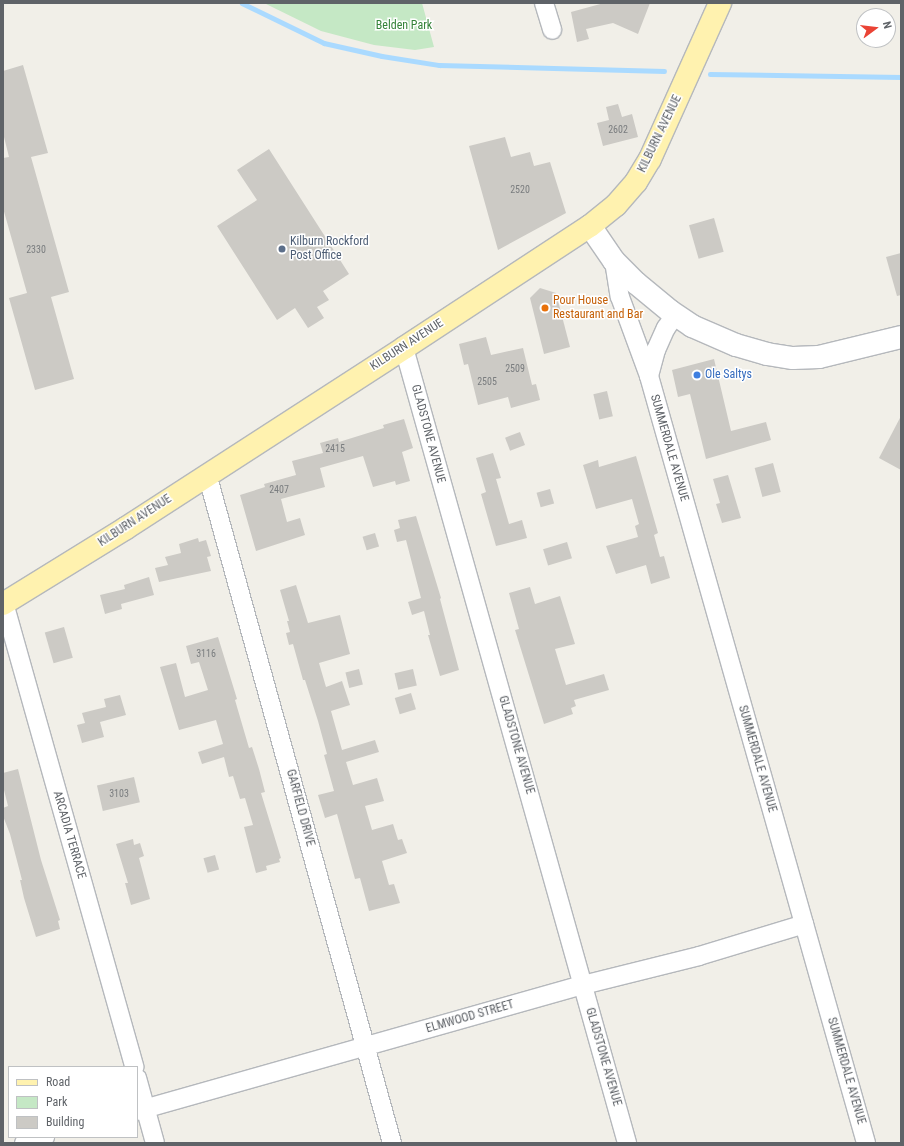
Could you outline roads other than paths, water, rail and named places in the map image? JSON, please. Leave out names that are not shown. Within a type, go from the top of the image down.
[{"type":"main road","name":"KILBURN AVENUE","points":[[4,603],[126,528],[207,474],[404,348],[590,226],[616,205],[636,182],[650,159],[720,3]]},
{"type":"street","points":[[544,3],[552,30]]},
{"type":"street","points":[[590,226],[614,261],[636,283],[675,315],[692,326],[736,345],[767,354],[793,358],[819,357],[901,337]]},
{"type":"street","name":"SUMMERDALE AVENUE","points":[[614,261],[620,297],[649,376],[866,1143]]},
{"type":"street","points":[[649,376],[656,350],[666,328],[675,315]]},
{"type":"street","name":"GLADSTONE AVENUE","points":[[404,348],[627,1143]]},
{"type":"street","name":"GARFIELD DRIVE","points":[[207,474],[392,1143]]},
{"type":"street","name":"ARCADIA TERRACE","points":[[4,603],[134,1066]]},
{"type":"street","name":"ELMWOOD STREET","points":[[141,1110],[583,985],[699,956],[804,924]]},
{"type":"street","points":[[138,1086],[141,1110],[155,1143]]},
{"type":"street","points":[[24,1143],[42,1138]]},
{"type":"waterway","points":[[242,3],[324,43],[382,56],[439,65],[664,71]]},
{"type":"waterway","points":[[710,74],[901,77]]},
{"type":"place","name":"Kilburn Rockford Post Office","points":[[282,249]]},
{"type":"place","name":"Pour House Restaurant and Bar","points":[[545,308]]},
{"type":"place","name":"Ole Saltys","points":[[697,375]]},
{"type":"park label","name":"Belden Park","points":[[404,26]]}]
